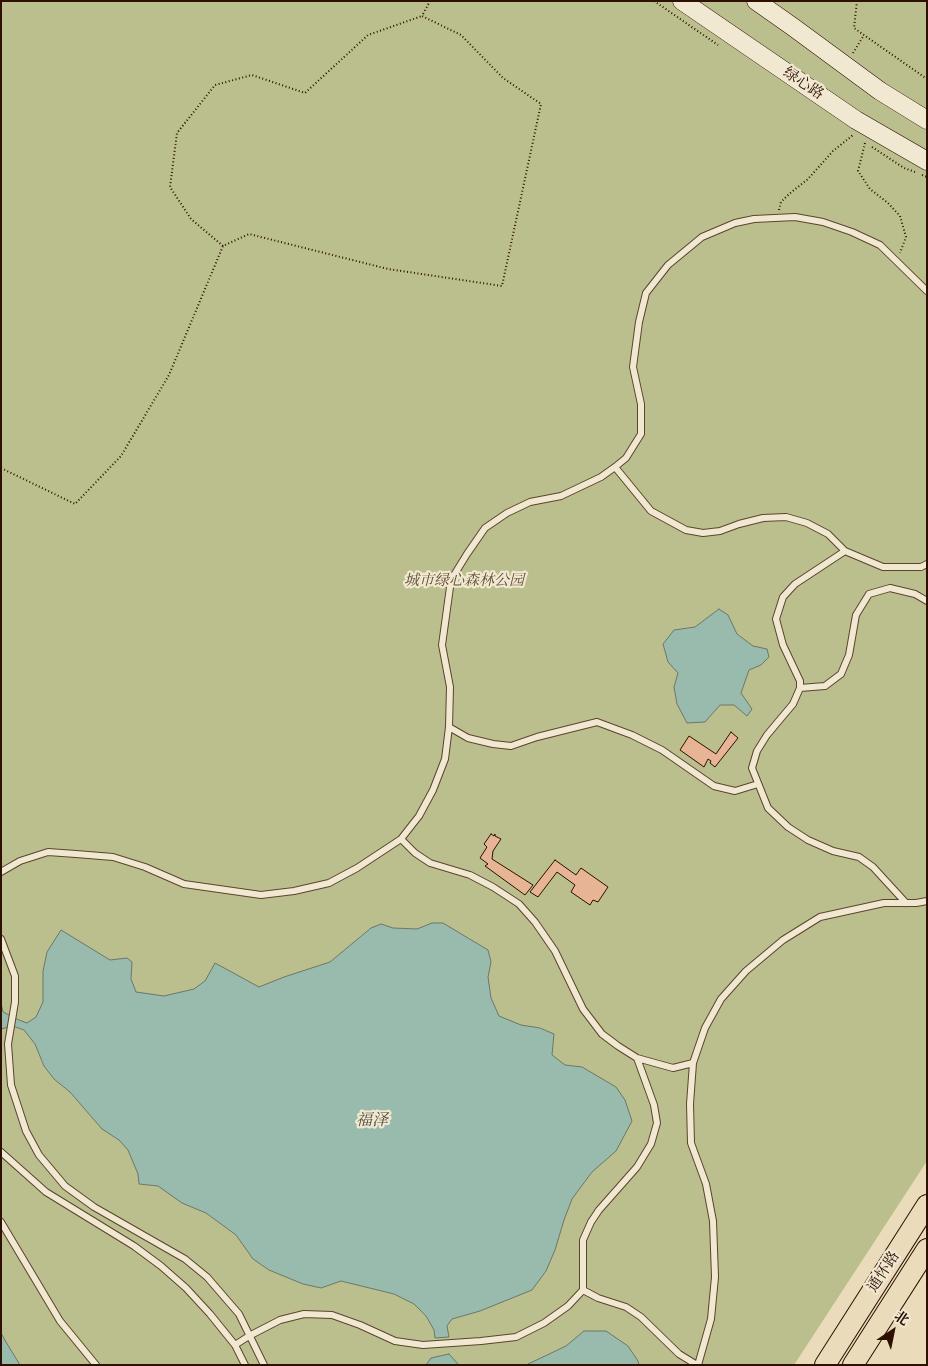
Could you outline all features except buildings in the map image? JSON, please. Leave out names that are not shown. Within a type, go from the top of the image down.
[{"type":"main road","name":"绿心路","points":[[682,1],[856,120],[927,161]]},
{"type":"main road","points":[[756,1],[880,91],[927,120]]},
{"type":"main road","name":"通怀路","points":[[825,1365],[927,1205]]},
{"type":"main road","name":"通怀路","points":[[853,1365],[927,1249]]},
{"type":"lane","points":[[1,872],[20,861],[48,852],[85,854],[113,857],[145,867],[184,884],[262,895],[294,891],[329,883],[357,868],[401,839],[419,816],[434,790],[444,759],[449,727],[450,687],[442,644],[451,580],[467,554],[485,528],[507,513],[530,502],[561,496],[601,477],[626,458],[641,434],[641,404],[633,367],[639,322],[646,293],[668,265],[702,237],[735,223],[777,216],[794,216],[822,222],[852,232],[880,245],[927,291]]},
{"type":"lane","points":[[615,467],[652,511],[686,530],[720,531],[763,518],[786,517],[806,523],[828,534],[845,551],[883,567],[921,568],[927,564]]},
{"type":"lane","points":[[845,551],[795,584],[783,597],[776,619],[783,645],[800,681],[800,688],[793,704],[767,734],[757,751],[752,768],[768,808],[788,827],[816,844],[859,857],[873,866],[906,903]]},
{"type":"lane","points":[[800,688],[825,686],[841,674],[849,655],[856,615],[869,594],[890,588],[915,594],[927,601]]},
{"type":"lane","points":[[449,727],[468,738],[511,746],[537,737],[597,722],[632,735],[662,750],[714,786],[735,792],[758,784]]},
{"type":"lane","points":[[401,839],[415,853],[430,862],[470,875],[494,887],[519,904],[535,922],[555,951],[583,1009],[602,1034],[637,1058],[674,1068],[693,1063]]},
{"type":"lane","points":[[583,1290],[598,1298],[626,1307],[641,1317],[679,1354],[697,1365],[711,1319],[715,1277],[713,1221],[706,1184],[691,1143],[690,1104],[693,1063],[705,1028],[722,999],[746,971],[783,940],[820,917],[884,903],[927,901]]},
{"type":"lane","points":[[1,939],[15,976],[15,1002],[8,1044],[11,1085],[26,1131],[39,1155],[65,1186],[94,1207],[185,1260],[206,1276],[239,1314],[264,1365]]},
{"type":"lane","points":[[235,1345],[280,1320],[304,1314],[332,1315],[395,1341],[423,1345],[516,1337],[544,1323],[568,1306],[583,1290],[583,1240],[591,1222],[599,1210],[637,1167],[651,1144],[657,1123],[654,1105],[637,1058]]},
{"type":"lane","points":[[1,1152],[46,1192],[134,1246],[161,1266],[186,1288],[235,1345],[245,1365]]},
{"type":"lane","points":[[1,1222],[60,1321],[96,1365]]},
{"type":"path","points":[[223,246],[191,219],[170,187],[177,133],[215,85],[252,75],[305,93],[368,35],[422,16],[430,1]]},
{"type":"path","points":[[857,1],[854,28],[927,79]]},
{"type":"path","points":[[1,468],[75,504],[121,456],[169,375],[223,246],[249,234],[388,269],[502,286],[540,104],[504,78],[461,35],[422,16]]},
{"type":"path","points":[[853,53],[864,35]]},
{"type":"path","points":[[777,216],[781,202],[808,180],[833,151],[853,135]]},
{"type":"path","points":[[865,142],[858,171],[870,189],[888,203],[900,216],[906,237],[898,262]]},
{"type":"green space","name":"城市绿心森林公园","points":[[1,1],[927,1],[927,1161],[794,1365],[1,1365]]},
{"type":"water","points":[[719,609],[728,615],[737,634],[753,646],[767,649],[769,657],[761,665],[749,670],[741,693],[752,709],[747,716],[734,705],[720,705],[705,722],[687,723],[677,704],[674,687],[678,673],[668,662],[663,644],[674,630],[695,627]]},
{"type":"water","name":"福泽","points":[[432,923],[443,923],[488,950],[491,962],[488,977],[491,998],[499,1016],[521,1025],[540,1028],[554,1034],[552,1055],[565,1065],[582,1067],[616,1087],[625,1100],[632,1121],[616,1151],[592,1172],[572,1199],[546,1271],[532,1290],[480,1311],[452,1319],[447,1326],[449,1337],[435,1338],[434,1330],[426,1316],[414,1304],[394,1294],[341,1281],[321,1288],[303,1284],[269,1270],[253,1259],[236,1235],[206,1213],[182,1203],[158,1186],[139,1184],[138,1174],[128,1150],[119,1140],[102,1129],[70,1092],[54,1079],[44,1066],[35,1044],[24,1030],[13,1026],[1,1029],[1,1003],[3,1012],[19,1020],[27,1023],[36,1017],[43,1002],[43,971],[47,952],[61,930],[110,960],[127,958],[132,962],[131,979],[136,992],[164,996],[194,989],[205,981],[215,963],[259,987],[330,962],[371,928],[381,924],[393,928],[417,929]]},
{"type":"water","points":[[584,1331],[606,1331],[628,1346],[639,1365],[526,1365],[566,1346]]},
{"type":"water","points":[[1,1333],[6,1342],[20,1365],[1,1365]]},
{"type":"water","points":[[449,1354],[459,1365],[426,1365],[431,1358]]}]
